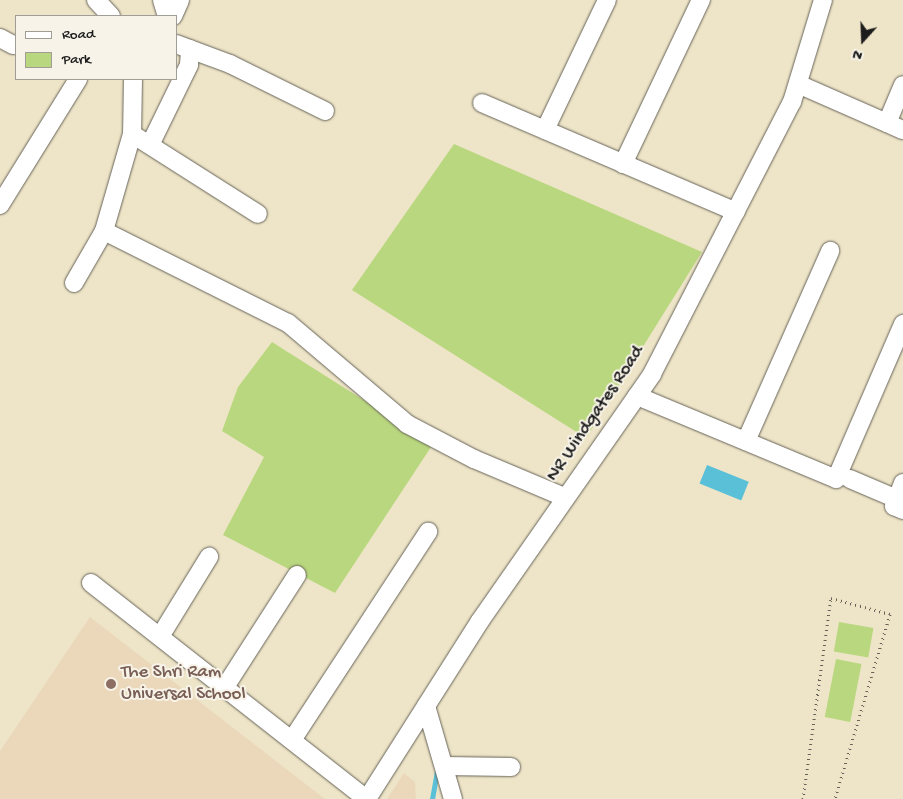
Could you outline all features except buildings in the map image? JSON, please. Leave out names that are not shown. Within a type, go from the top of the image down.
[{"type":"street","points":[[96,0],[110,15]]},
{"type":"street","points":[[162,0],[167,15]]},
{"type":"street","points":[[173,15],[180,0]]},
{"type":"street","points":[[545,130],[607,0]]},
{"type":"street","points":[[623,164],[701,0]]},
{"type":"street","name":"NR Windgates Road","points":[[367,799],[564,497],[652,374],[792,102],[823,0]]},
{"type":"street","points":[[183,46],[325,111]]},
{"type":"street","points":[[150,145],[189,65],[183,46]]},
{"type":"street","points":[[0,205],[77,80]]},
{"type":"street","points":[[74,283],[104,231],[132,134],[133,80]]},
{"type":"street","points":[[798,84],[895,126],[903,85]]},
{"type":"street","points":[[482,104],[736,212]]},
{"type":"street","points":[[132,134],[258,214]]},
{"type":"street","points":[[104,231],[288,323],[407,424],[474,459],[564,497]]},
{"type":"street","points":[[746,441],[830,251]]},
{"type":"street","points":[[637,396],[836,479],[903,324]]},
{"type":"street","points":[[850,480],[901,497]]},
{"type":"street","points":[[292,740],[428,532]]},
{"type":"street","points":[[161,635],[209,557]]},
{"type":"street","points":[[225,686],[297,575]]},
{"type":"street","points":[[91,583],[161,635],[367,799]]},
{"type":"street","points":[[426,706],[445,766],[453,799]]},
{"type":"street","points":[[445,766],[510,767]]},
{"type":"path","points":[[804,799],[831,598],[890,614],[835,799]]},
{"type":"shaded area","name":"The Shri Ram Universal School","points":[[90,617],[325,799],[0,799],[0,751]]},
{"type":"shaded area","points":[[404,773],[415,782],[416,799],[387,799]]},
{"type":"green space","points":[[454,144],[702,252],[586,438],[352,290]]},
{"type":"green space","points":[[272,342],[433,444],[335,593],[223,535],[264,457],[222,431],[238,387]]},
{"type":"green space","points":[[839,622],[873,628],[868,658],[834,652]]},
{"type":"green space","points":[[836,659],[862,664],[850,722],[825,717]]},
{"type":"water","points":[[707,465],[749,482],[741,500],[700,484]]},
{"type":"waterway","points":[[432,799],[437,772]]},
{"type":"place","name":"The Shri Ram Universal School","points":[[111,684]]}]
